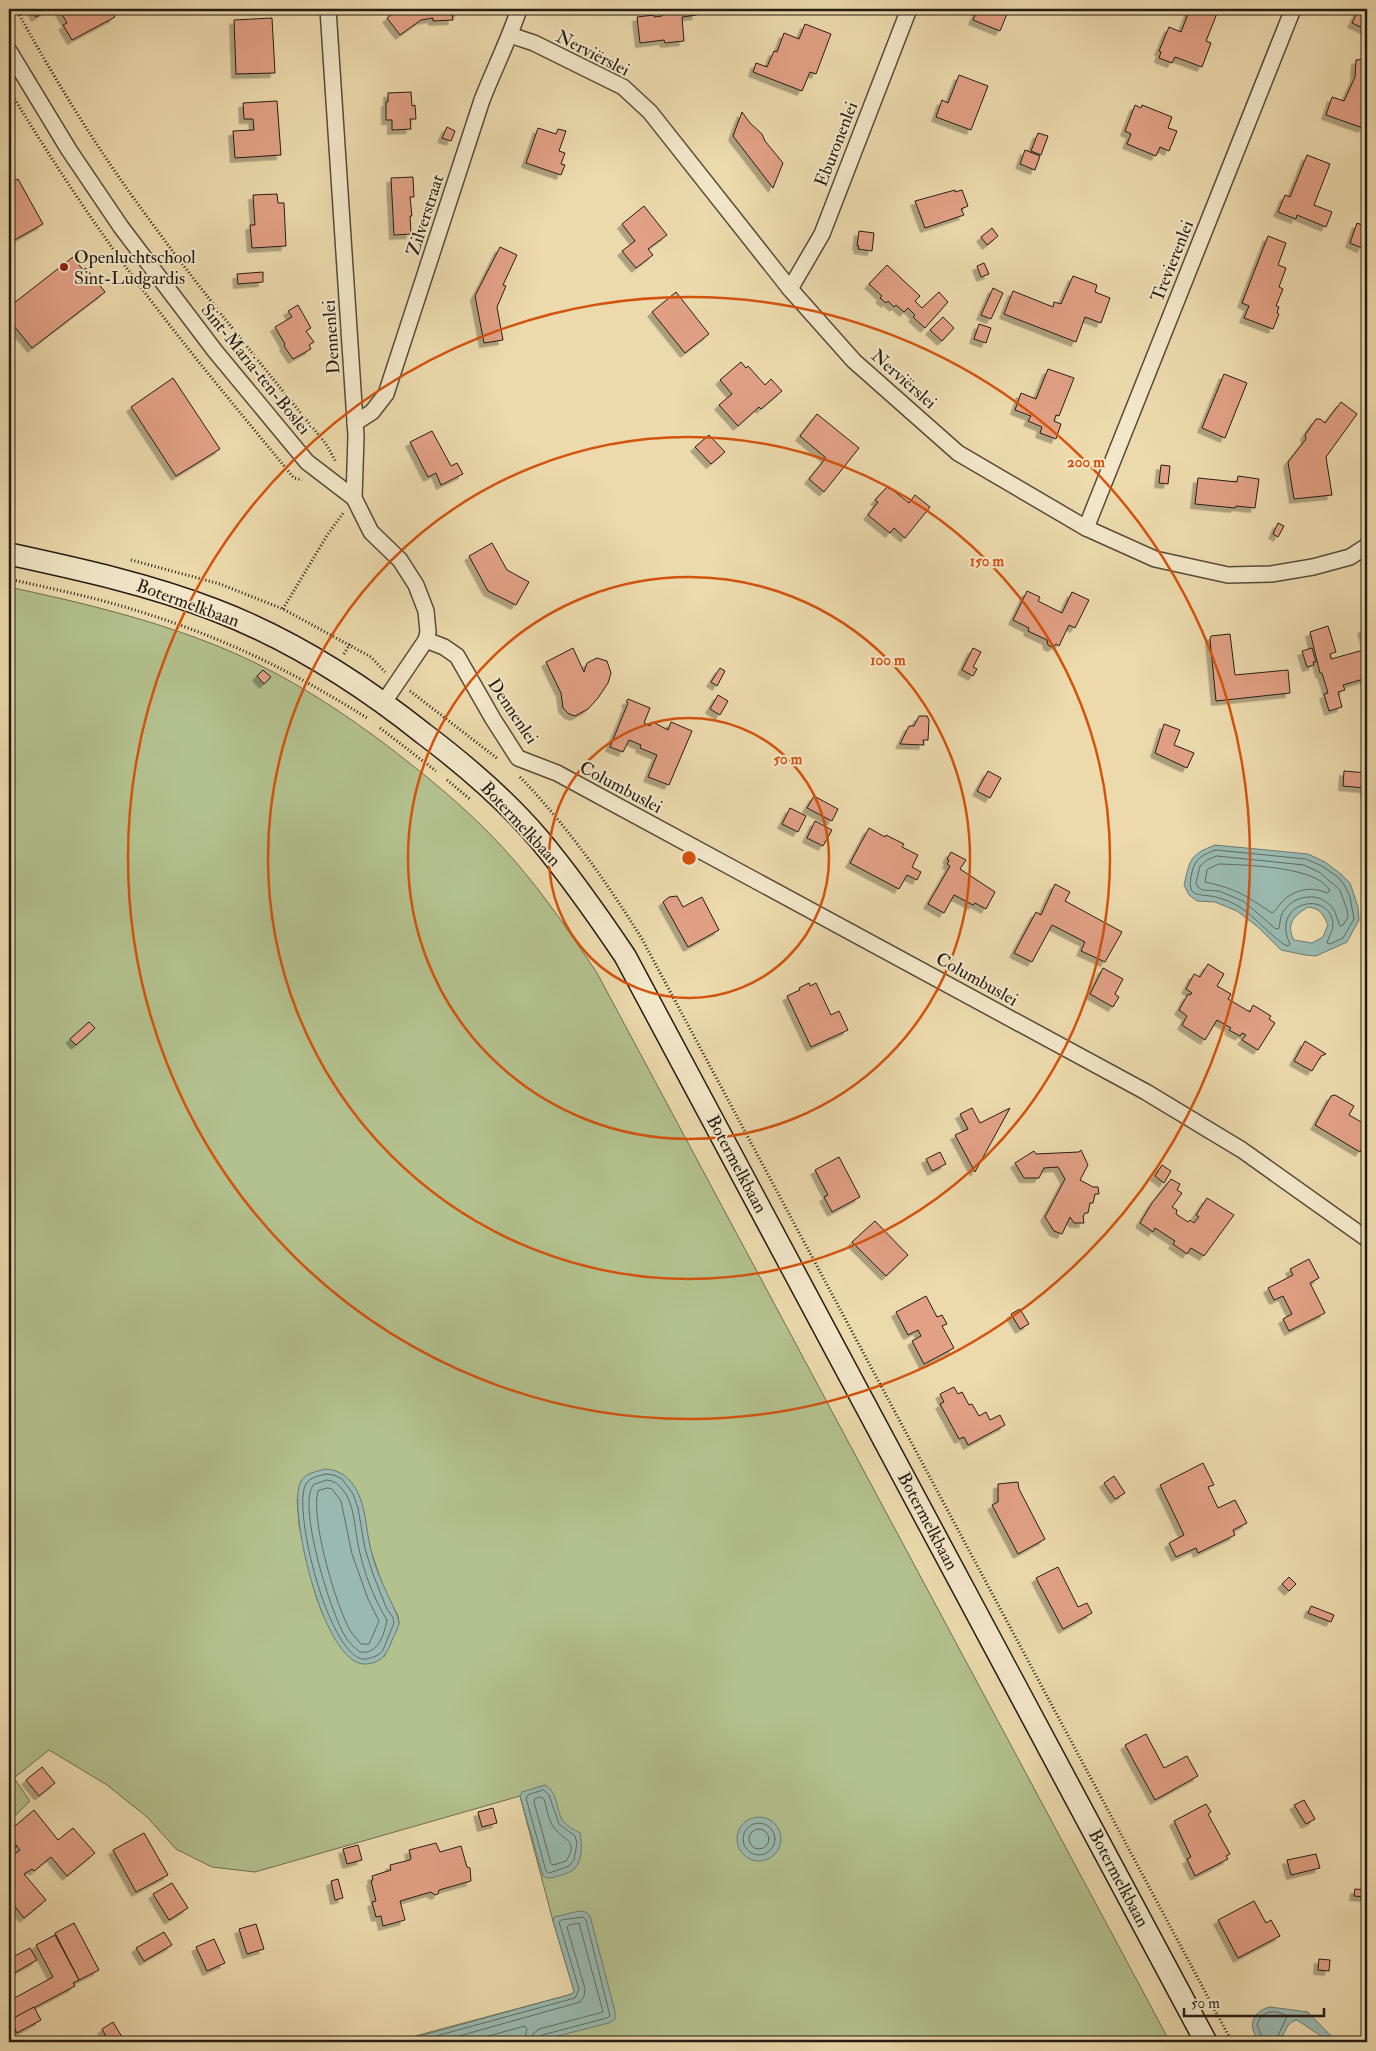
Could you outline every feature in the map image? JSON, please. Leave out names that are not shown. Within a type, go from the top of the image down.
[{"type":"main road","name":"Botermelkbaan","points":[[9,554],[147,586],[216,610],[267,632],[335,669],[384,702],[459,760],[538,838],[584,894],[625,956],[1206,2042]]},
{"type":"street","name":"Dennenlei","points":[[328,9],[356,423],[354,498],[372,532],[400,560],[416,585],[426,611],[428,632],[426,640],[444,646],[457,656],[518,758],[556,773]]},
{"type":"street","name":"Zilverstraat","points":[[356,423],[372,412],[386,394],[482,100],[495,64],[510,35],[519,9]]},
{"type":"street","name":"Eburonenlei","points":[[790,289],[822,234],[909,9]]},
{"type":"street","name":"Trevierenlei","points":[[1086,528],[1293,9]]},
{"type":"street","name":"Nerviërslei","points":[[510,35],[534,43],[623,87],[650,112],[790,289],[854,360],[958,453],[1086,528],[1155,559],[1228,575],[1271,574],[1312,567],[1350,557],[1367,546]]},
{"type":"street","name":"Sint-Maria-ten-Boslei","points":[[9,51],[69,150],[121,227],[216,351],[307,462],[354,498]]},
{"type":"street","points":[[384,702],[426,640]]},
{"type":"street","name":"Columbuslei","points":[[556,773],[1146,1092],[1242,1150],[1367,1239]]},
{"type":"path","points":[[16,9],[87,129],[142,211],[236,334],[326,444],[338,468]]},
{"type":"path","points":[[350,644],[283,609],[328,534],[354,498]]},
{"type":"path","points":[[9,579],[141,611],[210,636],[260,657],[324,691],[370,720]]},
{"type":"path","points":[[378,726],[437,772]]},
{"type":"path","points":[[444,777],[475,803]]},
{"type":"green space","points":[[9,587],[106,610],[178,631],[256,663],[307,691],[380,740],[433,782],[488,832],[536,887],[597,973],[1170,2042],[393,2042],[572,1994],[574,1991],[553,1921],[520,1796],[255,1872],[212,1867],[176,1849],[147,1817],[107,1785],[49,1750],[14,1778],[30,1801],[9,1822]],"holes":[[[297,1499],[362,1507],[370,1548],[385,1592],[398,1616],[399,1623],[384,1657],[323,1615],[316,1596],[299,1525]]]},
{"type":"water","points":[[1215,845],[1308,854],[1325,862],[1350,883],[1358,907],[1359,920],[1347,942],[1316,956],[1281,950],[1258,927],[1237,911],[1215,902],[1197,901],[1189,895],[1184,885],[1188,870],[1195,855]],"holes":[[[1308,907],[1316,909],[1321,913],[1328,925],[1323,937],[1312,943],[1294,940],[1291,934],[1291,925],[1295,917]]]},
{"type":"water","points":[[325,1469],[344,1475],[357,1491],[364,1511],[375,1565],[399,1621],[386,1653],[377,1662],[366,1664],[351,1659],[337,1642],[324,1617],[313,1587],[299,1525],[298,1500],[300,1483],[304,1477]]},
{"type":"water","points":[[545,1785],[553,1792],[563,1821],[580,1833],[581,1842],[580,1858],[576,1867],[568,1873],[550,1878],[543,1876],[520,1796],[522,1792]]},
{"type":"water","points":[[759,1817],[771,1821],[777,1827],[781,1839],[777,1851],[771,1857],[759,1861],[747,1857],[741,1851],[737,1839],[741,1827],[747,1821]]},
{"type":"water","points":[[579,1911],[586,1912],[590,1916],[615,2012],[615,2019],[609,2023],[534,2042],[403,2042],[572,1994],[574,1991],[553,1921],[554,1917]]},
{"type":"water","points":[[1270,2007],[1308,2012],[1329,2034],[1341,2042],[1330,2042],[1297,2020],[1290,2023],[1278,2042],[1262,2042],[1254,2032],[1253,2022],[1258,2012]]},
{"type":"building","points":[[31,9],[49,9],[36,17]]},
{"type":"building","points":[[59,9],[110,9],[115,17],[72,40],[63,25],[67,23]]},
{"type":"building","points":[[399,9],[459,9],[459,13],[452,15],[453,20],[433,21],[433,18],[421,20],[400,35],[387,18]]},
{"type":"building","points":[[670,9],[696,9],[697,15],[682,17],[684,41],[665,43],[664,40],[640,43],[637,17],[662,16],[662,12],[670,11]]},
{"type":"building","points":[[978,9],[1009,9],[1000,31],[973,20]]},
{"type":"building","points":[[1190,9],[1218,11],[1206,41],[1211,43],[1202,67],[1175,57],[1172,63],[1159,58],[1161,52],[1159,51],[1169,27],[1181,32]]},
{"type":"building","points":[[1359,9],[1367,9],[1367,30],[1352,23]]},
{"type":"building","points":[[272,18],[275,73],[236,74],[234,20]]},
{"type":"building","points":[[805,24],[831,34],[816,74],[810,72],[802,91],[753,72],[756,63],[767,67],[774,51],[777,52],[784,33],[799,39]]},
{"type":"building","points":[[1367,59],[1367,117],[1363,128],[1326,115],[1332,97],[1344,101],[1355,77],[1356,60]]},
{"type":"building","points":[[959,75],[988,86],[971,130],[936,117],[942,100],[948,103]]},
{"type":"building","points":[[411,92],[412,106],[415,105],[416,119],[410,119],[411,129],[392,130],[392,120],[386,120],[388,93]]},
{"type":"building","points":[[277,101],[281,155],[235,158],[233,131],[254,130],[253,119],[244,119],[243,103]]},
{"type":"building","points":[[1135,105],[1141,108],[1142,105],[1172,117],[1168,128],[1177,131],[1169,151],[1160,147],[1156,156],[1127,144],[1131,134],[1125,131]]},
{"type":"building","points":[[742,112],[762,134],[765,141],[783,163],[773,188],[733,136]]},
{"type":"building","points":[[447,127],[455,131],[451,141],[442,138]]},
{"type":"building","points":[[538,128],[556,134],[558,129],[566,131],[559,151],[565,153],[561,164],[565,165],[561,175],[526,163]]},
{"type":"building","points":[[1038,133],[1048,136],[1041,155],[1031,151]]},
{"type":"building","points":[[1025,150],[1040,156],[1035,170],[1020,164]]},
{"type":"building","points":[[1307,155],[1330,164],[1314,205],[1332,212],[1326,227],[1297,215],[1296,219],[1278,212],[1285,195],[1290,197]]},
{"type":"building","points":[[413,177],[414,197],[410,197],[411,234],[394,235],[391,178]]},
{"type":"building","points":[[18,179],[43,224],[9,243],[9,184]]},
{"type":"building","points":[[955,190],[955,192],[962,190],[968,206],[961,209],[964,215],[925,228],[915,201]]},
{"type":"building","points":[[277,194],[278,203],[284,203],[286,246],[252,248],[250,225],[255,225],[253,195]]},
{"type":"building","points":[[644,206],[667,235],[648,249],[653,255],[636,268],[622,251],[635,241],[622,224]]},
{"type":"building","points":[[1357,223],[1367,227],[1362,248],[1350,243]]},
{"type":"building","points":[[992,228],[998,236],[987,245],[981,237]]},
{"type":"building","points":[[859,231],[874,233],[872,251],[858,249]]},
{"type":"building","points":[[1268,236],[1286,243],[1278,265],[1286,268],[1279,287],[1283,289],[1276,306],[1279,307],[1277,313],[1279,314],[1273,329],[1244,318],[1249,306],[1242,303]]},
{"type":"building","points":[[500,247],[517,255],[503,285],[506,286],[497,307],[503,340],[484,343],[475,296]]},
{"type":"building","points":[[73,257],[83,270],[86,268],[105,292],[32,348],[9,320],[9,307]]},
{"type":"building","points":[[984,263],[989,274],[981,277],[977,266]]},
{"type":"building","points":[[887,265],[920,296],[915,301],[922,308],[939,292],[948,302],[925,328],[913,317],[915,315],[908,308],[904,312],[896,305],[894,307],[888,301],[886,303],[880,298],[882,296],[869,284]]},
{"type":"building","points":[[263,272],[263,282],[238,284],[237,274]]},
{"type":"building","points":[[1073,276],[1097,285],[1095,292],[1110,298],[1101,323],[1085,317],[1076,342],[1004,314],[1013,291],[1053,307],[1054,302],[1061,304]]},
{"type":"building","points":[[993,288],[1003,293],[991,319],[981,315]]},
{"type":"building","points":[[676,292],[709,334],[685,353],[652,312]]},
{"type":"building","points":[[298,305],[311,328],[306,331],[314,342],[309,345],[311,349],[293,359],[275,327],[292,317],[288,311]]},
{"type":"building","points":[[943,317],[954,328],[942,341],[930,330]]},
{"type":"building","points":[[979,324],[991,328],[986,343],[974,339]]},
{"type":"building","points":[[741,362],[746,368],[748,366],[765,385],[771,379],[782,391],[761,409],[759,407],[738,426],[719,405],[732,394],[720,380]]},
{"type":"building","points":[[1048,369],[1074,378],[1059,416],[1056,415],[1054,421],[1061,424],[1056,439],[1040,433],[1042,427],[1028,421],[1031,416],[1015,410],[1021,393],[1036,399]]},
{"type":"building","points":[[1224,374],[1247,383],[1225,438],[1202,428]]},
{"type":"building","points":[[173,378],[220,449],[176,476],[131,407]]},
{"type":"building","points":[[1341,402],[1357,414],[1326,457],[1332,495],[1294,499],[1288,462],[1306,439],[1305,435],[1316,419],[1320,419],[1325,423]]},
{"type":"building","points":[[817,414],[859,448],[824,492],[809,479],[826,458],[800,436]]},
{"type":"building","points":[[432,431],[451,466],[457,463],[463,474],[441,485],[436,473],[428,477],[410,442]]},
{"type":"building","points":[[709,435],[725,452],[711,464],[695,447]]},
{"type":"building","points":[[1161,465],[1170,466],[1168,484],[1159,483]]},
{"type":"building","points":[[1238,476],[1259,479],[1255,508],[1195,504],[1198,478],[1237,482]]},
{"type":"building","points":[[887,487],[909,503],[915,495],[930,507],[905,538],[894,528],[890,533],[868,515],[878,502],[875,500]]},
{"type":"building","points":[[1278,523],[1284,526],[1278,537],[1273,534]]},
{"type":"building","points":[[492,543],[507,570],[529,582],[516,605],[488,591],[469,556]]},
{"type":"building","points":[[1027,591],[1040,597],[1038,601],[1062,613],[1072,592],[1089,600],[1075,628],[1069,625],[1059,646],[1056,644],[1052,647],[1048,645],[1047,640],[1028,631],[1029,628],[1013,620]]},
{"type":"building","points":[[1328,626],[1336,652],[1330,654],[1331,659],[1367,649],[1367,678],[1343,685],[1345,690],[1338,692],[1342,707],[1329,711],[1324,694],[1328,693],[1322,673],[1320,673],[1310,632]]},
{"type":"building","points":[[1367,628],[1367,647],[1362,629]]},
{"type":"building","points":[[1230,634],[1235,675],[1288,670],[1290,693],[1216,701],[1210,639],[1211,636]]},
{"type":"building","points":[[573,648],[584,672],[587,663],[597,658],[607,661],[611,673],[608,683],[598,698],[588,709],[575,716],[569,714],[563,708],[561,693],[546,662]]},
{"type":"building","points":[[973,648],[981,652],[973,667],[977,669],[973,676],[962,670]]},
{"type":"building","points":[[1312,648],[1316,662],[1313,662],[1314,665],[1307,667],[1302,651]]},
{"type":"building","points":[[720,668],[725,671],[717,686],[711,682]]},
{"type":"building","points":[[263,670],[271,677],[264,684],[257,676]]},
{"type":"building","points":[[718,695],[728,701],[720,715],[710,709]]},
{"type":"building","points":[[628,699],[650,708],[644,723],[650,726],[653,722],[668,730],[671,722],[692,731],[669,785],[648,777],[657,755],[640,748],[641,745],[629,740],[623,752],[610,747]]},
{"type":"building","points":[[919,716],[927,716],[929,720],[928,740],[923,740],[924,745],[900,744],[909,726],[914,726]]},
{"type":"building","points":[[1164,724],[1180,730],[1174,745],[1194,753],[1187,768],[1155,753]]},
{"type":"building","points":[[988,771],[1001,778],[990,798],[977,791]]},
{"type":"building","points":[[1344,771],[1367,773],[1367,791],[1365,791],[1365,788],[1343,786]]},
{"type":"building","points":[[814,796],[838,809],[832,821],[807,808]]},
{"type":"building","points":[[790,808],[806,816],[798,832],[782,824]]},
{"type":"building","points":[[815,821],[832,830],[823,846],[807,838]]},
{"type":"building","points":[[869,828],[885,837],[886,835],[904,844],[902,847],[918,855],[912,867],[921,872],[917,880],[907,875],[899,889],[850,863]]},
{"type":"building","points":[[951,852],[966,860],[960,869],[995,892],[986,909],[975,903],[973,905],[954,895],[944,913],[928,904],[950,866],[947,864],[949,860],[947,859]]},
{"type":"building","points":[[1055,884],[1070,892],[1065,901],[1122,932],[1105,962],[1081,951],[1085,942],[1052,925],[1032,962],[1014,953],[1036,912],[1041,915]]},
{"type":"building","points":[[677,896],[683,907],[702,897],[719,930],[688,947],[663,902],[669,897]]},
{"type":"building","points":[[1208,964],[1224,974],[1217,986],[1231,994],[1228,999],[1250,1012],[1253,1005],[1271,1016],[1269,1019],[1275,1023],[1258,1050],[1242,1040],[1246,1035],[1242,1033],[1240,1036],[1217,1020],[1205,1040],[1182,1025],[1187,1016],[1179,1010],[1188,994],[1192,993],[1186,989],[1194,974],[1200,977]]},
{"type":"building","points":[[1103,968],[1123,979],[1115,994],[1119,997],[1113,1007],[1090,994]]},
{"type":"building","points":[[809,983],[810,986],[816,983],[831,1015],[839,1011],[848,1030],[811,1047],[787,996]]},
{"type":"building","points":[[89,1022],[95,1028],[76,1045],[70,1039]]},
{"type":"building","points":[[1305,1041],[1326,1054],[1321,1056],[1312,1071],[1294,1061]]},
{"type":"building","points":[[1335,1095],[1354,1106],[1349,1115],[1363,1123],[1367,1116],[1367,1140],[1360,1152],[1315,1125],[1331,1096]]},
{"type":"building","points":[[972,1108],[980,1123],[1010,1108],[975,1172],[955,1135],[968,1129],[960,1114]]},
{"type":"building","points":[[1081,1150],[1088,1165],[1080,1180],[1093,1187],[1098,1187],[1099,1194],[1095,1194],[1093,1203],[1090,1203],[1088,1213],[1085,1213],[1083,1216],[1084,1223],[1074,1223],[1070,1217],[1062,1234],[1054,1231],[1045,1217],[1065,1179],[1058,1167],[1044,1168],[1039,1178],[1024,1178],[1015,1163],[1034,1151],[1036,1154],[1079,1152]]},
{"type":"building","points":[[940,1152],[946,1164],[932,1171],[926,1159]]},
{"type":"building","points":[[839,1157],[860,1197],[832,1212],[824,1197],[828,1195],[815,1170]]},
{"type":"building","points":[[1162,1165],[1171,1171],[1164,1183],[1155,1176]]},
{"type":"building","points":[[1171,1179],[1180,1184],[1177,1190],[1182,1193],[1172,1207],[1177,1210],[1176,1214],[1188,1222],[1190,1220],[1194,1223],[1199,1217],[1196,1215],[1207,1198],[1234,1215],[1204,1256],[1191,1248],[1187,1254],[1173,1244],[1175,1241],[1155,1228],[1153,1232],[1140,1223],[1152,1203]]},
{"type":"building","points":[[875,1221],[908,1255],[886,1276],[852,1242]]},
{"type":"building","points":[[1309,1259],[1319,1278],[1310,1283],[1325,1313],[1289,1331],[1283,1319],[1292,1314],[1283,1296],[1274,1300],[1268,1288],[1293,1275],[1290,1269]]},
{"type":"building","points":[[926,1296],[937,1317],[942,1315],[947,1324],[942,1326],[954,1348],[924,1364],[912,1341],[921,1336],[918,1330],[908,1335],[896,1312]]},
{"type":"building","points":[[1020,1309],[1029,1324],[1020,1329],[1011,1314]]},
{"type":"building","points":[[954,1387],[958,1394],[962,1392],[969,1405],[972,1404],[979,1416],[986,1412],[990,1420],[1000,1415],[1005,1425],[968,1445],[964,1437],[959,1439],[940,1404],[944,1402],[940,1394]]},
{"type":"building","points":[[1203,1463],[1214,1485],[1208,1487],[1218,1508],[1235,1500],[1247,1523],[1233,1530],[1235,1535],[1198,1553],[1196,1548],[1176,1557],[1169,1543],[1184,1535],[1160,1485]]},
{"type":"building","points":[[1114,1476],[1125,1493],[1115,1499],[1104,1483]]},
{"type":"building","points":[[1018,1482],[1019,1489],[1045,1539],[1018,1554],[992,1505],[998,1502],[998,1484]]},
{"type":"building","points":[[1058,1567],[1078,1607],[1087,1603],[1092,1613],[1063,1629],[1036,1578]]},
{"type":"building","points":[[1289,1577],[1296,1584],[1289,1591],[1282,1584]]},
{"type":"building","points":[[1311,1606],[1334,1615],[1331,1622],[1308,1613]]},
{"type":"building","points":[[1146,1734],[1164,1768],[1187,1756],[1198,1776],[1155,1800],[1125,1745]]},
{"type":"building","points":[[42,1767],[55,1783],[39,1796],[26,1780]]},
{"type":"building","points":[[1304,1800],[1315,1819],[1306,1824],[1294,1805]]},
{"type":"building","points":[[1206,1804],[1211,1812],[1208,1814],[1230,1854],[1226,1856],[1228,1859],[1195,1876],[1187,1859],[1191,1857],[1174,1821]]},
{"type":"building","points":[[493,1808],[497,1823],[482,1827],[478,1812]]},
{"type":"building","points":[[34,1810],[58,1840],[73,1828],[95,1853],[67,1876],[51,1857],[34,1871],[32,1869],[24,1874],[46,1900],[24,1918],[9,1899],[9,1856],[20,1850],[9,1837],[9,1831]]},
{"type":"building","points":[[144,1833],[168,1875],[136,1892],[113,1850]]},
{"type":"building","points":[[9,1837],[17,1846],[13,1849],[9,1844]]},
{"type":"building","points":[[436,1843],[440,1852],[461,1846],[467,1867],[470,1868],[471,1881],[439,1890],[438,1894],[435,1895],[431,1892],[400,1901],[405,1920],[383,1926],[381,1916],[376,1917],[372,1902],[376,1901],[371,1881],[373,1880],[372,1876],[391,1870],[390,1865],[410,1860],[409,1850]]},
{"type":"building","points":[[358,1845],[362,1860],[347,1864],[343,1849]]},
{"type":"building","points":[[1316,1854],[1320,1868],[1291,1875],[1287,1860]]},
{"type":"building","points":[[338,1879],[343,1898],[335,1900],[331,1881]]},
{"type":"building","points":[[172,1883],[188,1908],[169,1920],[153,1894]]},
{"type":"building","points":[[1355,1889],[1366,1890],[1366,1897],[1354,1896]]},
{"type":"building","points":[[1254,1901],[1266,1923],[1271,1920],[1280,1936],[1238,1958],[1218,1920]]},
{"type":"building","points":[[74,1923],[99,1970],[79,1980],[55,1933]]},
{"type":"building","points":[[256,1924],[264,1949],[247,1954],[239,1929]]},
{"type":"building","points":[[164,1932],[172,1945],[144,1961],[136,1948]]},
{"type":"building","points":[[55,1935],[79,1980],[73,1983],[75,1986],[9,2021],[9,2001],[53,1977],[36,1945]]},
{"type":"building","points":[[214,1939],[225,1963],[207,1971],[196,1947]]},
{"type":"building","points":[[30,1948],[37,1960],[14,1973],[9,1965],[9,1959]]},
{"type":"building","points":[[1319,1959],[1330,1960],[1329,1971],[1318,1970]]},
{"type":"building","points":[[34,2007],[41,2020],[17,2033],[10,2020]]},
{"type":"building","points":[[113,2022],[125,2042],[109,2042],[102,2029]]},
{"type":"place","name":"Openluchtschool Sint-Ludgardis","points":[[64,267]]}]
